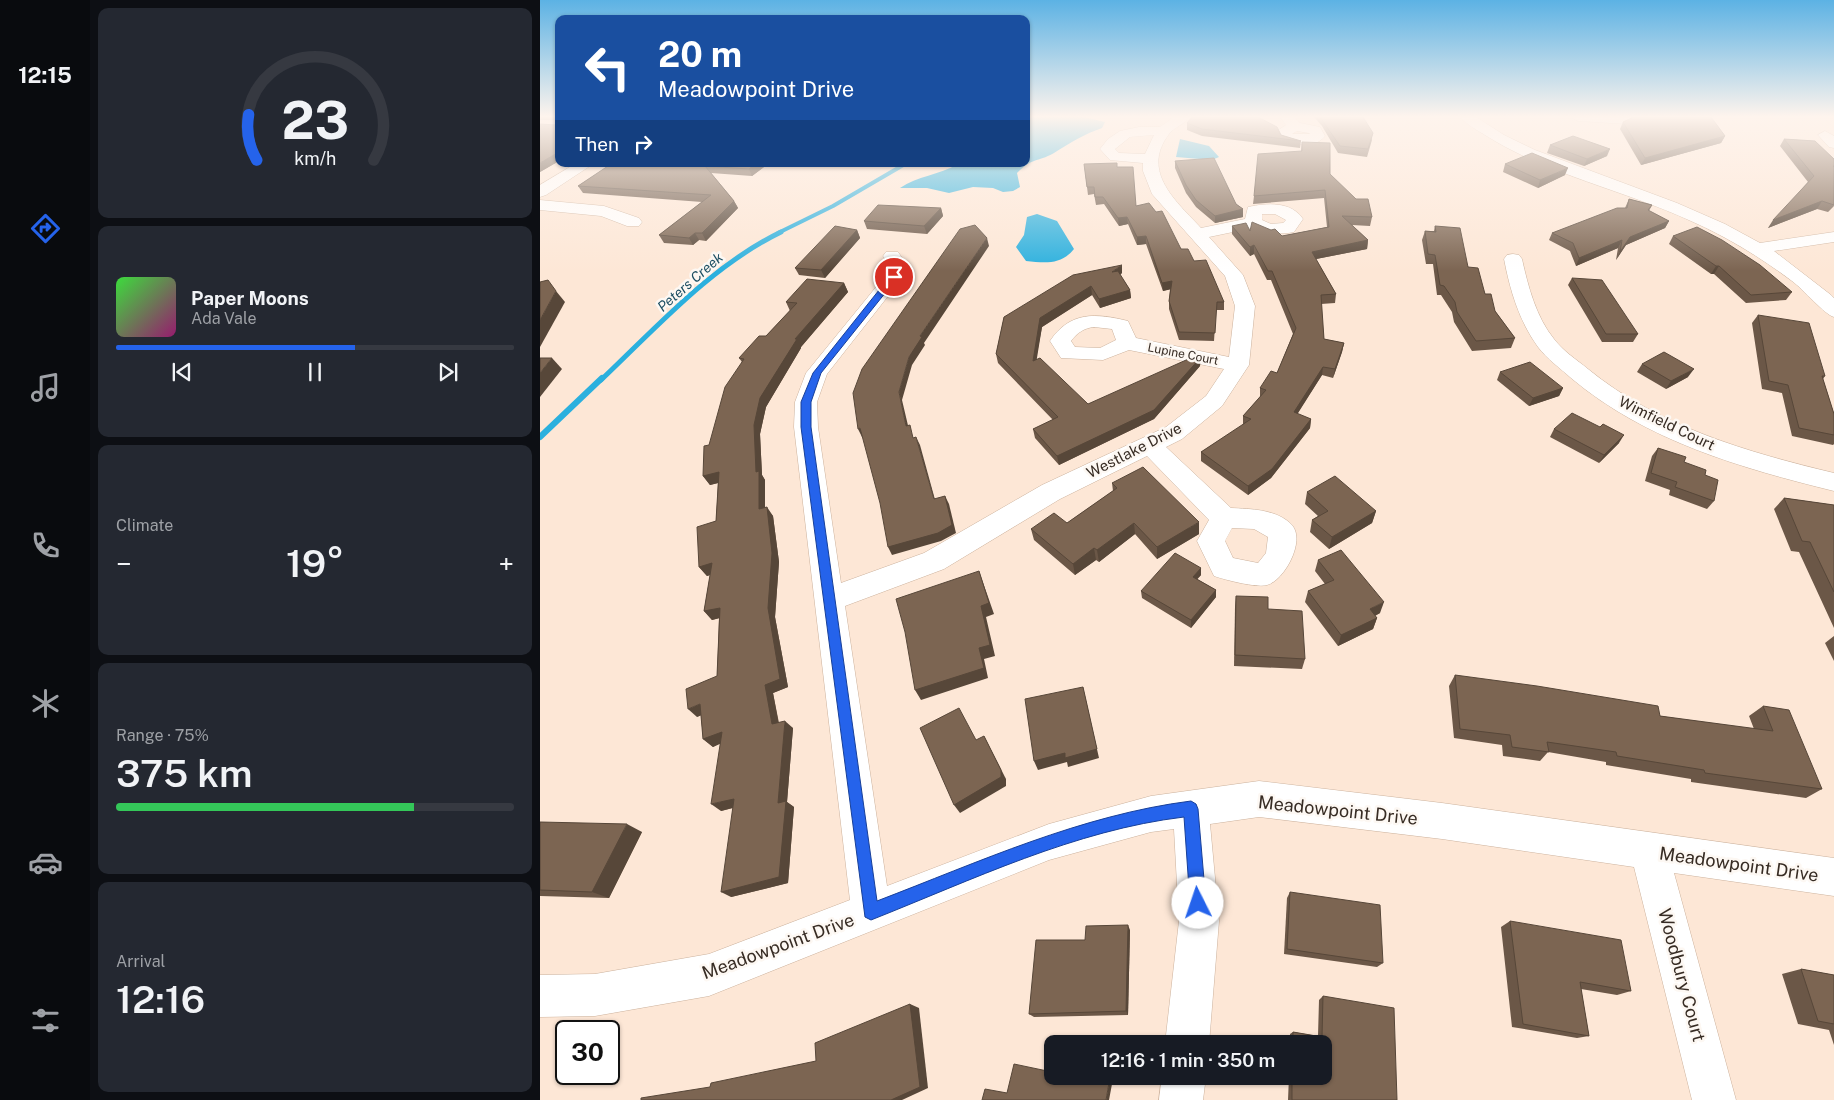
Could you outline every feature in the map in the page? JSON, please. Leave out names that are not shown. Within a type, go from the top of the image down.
[{"type":"street","points":[[540,192],[578,168]]},
{"type":"street","name":"Westlake Drive","points":[[829,600],[934,561],[1051,492],[1174,433],[1214,401],[1238,364],[1242,345],[1245,306],[1234,276],[1158,190],[1151,168]]},
{"type":"street","points":[[1568,168],[1716,224],[1761,248],[1799,277],[1834,311]]},
{"type":"street","points":[[540,205],[604,211],[632,222]]},
{"type":"street","points":[[1197,234],[1253,223]]},
{"type":"street","points":[[1761,248],[1834,237]]},
{"type":"street","points":[[871,912],[806,427],[806,402],[817,373],[894,277],[898,265],[892,256]]},
{"type":"street","name":"Wimfield Court","points":[[1513,259],[1526,311],[1546,344],[1582,377],[1630,408],[1695,440],[1774,468],[1834,482]]},
{"type":"street","name":"Lupine Court","points":[[1127,342],[1238,364]]},
{"type":"street","points":[[1150,445],[1224,518]]},
{"type":"street","name":"Meadowpoint Drive","points":[[540,996],[595,996],[709,975],[1050,842],[1151,814],[1259,799],[1442,821],[1834,878]]},
{"type":"street","points":[[1188,1035],[1199,922],[1191,809]]},
{"type":"street","name":"Woodbury Court","points":[[1649,851],[1714,1100]]},
{"type":"street","points":[[1181,1100],[1183,1085]]},
{"type":"water","points":[[949,168],[1023,168],[1017,173],[1020,187],[1013,191],[1003,192],[993,188],[973,187],[949,193],[927,188],[900,188]]},
{"type":"water","points":[[1037,214],[1057,221],[1074,249],[1064,258],[1053,262],[1026,261],[1016,247],[1024,235],[1027,217]]},
{"type":"building","points":[[604,168],[707,168],[734,201],[702,233],[695,233],[689,238],[659,235],[711,195],[578,186]]},
{"type":"building","points":[[1085,168],[1133,168],[1136,206],[1149,203],[1156,212],[1162,211],[1181,249],[1188,249],[1194,261],[1206,260],[1224,302],[1217,302],[1215,333],[1179,332],[1169,301],[1172,281],[1162,283],[1146,236],[1137,237],[1127,217],[1118,218],[1103,197],[1095,197],[1094,187],[1087,187]]},
{"type":"building","points":[[1178,168],[1219,168],[1236,204],[1243,209],[1215,216],[1196,200]]},
{"type":"building","points":[[1257,168],[1330,168],[1330,174],[1356,199],[1368,199],[1372,217],[1342,216],[1368,240],[1312,252],[1336,294],[1321,295],[1324,339],[1344,343],[1335,369],[1323,367],[1294,412],[1311,419],[1272,469],[1248,486],[1201,452],[1251,419],[1243,416],[1266,390],[1260,388],[1271,371],[1277,373],[1296,328],[1272,271],[1268,271],[1254,245],[1250,247],[1232,226],[1246,223],[1250,231],[1252,222],[1271,230],[1275,229],[1282,236],[1329,227],[1325,190],[1254,196]]},
{"type":"building","points":[[1514,168],[1567,168],[1540,180]]},
{"type":"building","points":[[1808,168],[1834,168],[1834,205],[1822,201],[1773,220],[1814,176]]},
{"type":"building","points":[[1629,199],[1652,205],[1648,210],[1669,221],[1630,237],[1620,252],[1622,240],[1579,258],[1573,243],[1552,233],[1617,208],[1627,208]]},
{"type":"building","points":[[878,205],[941,208],[924,226],[864,221]]},
{"type":"building","points":[[975,225],[987,238],[920,336],[922,337],[909,357],[899,392],[906,426],[910,425],[913,438],[916,437],[934,499],[945,496],[952,525],[938,533],[888,547],[880,503],[860,428],[858,429],[853,393],[862,369],[960,229]]},
{"type":"building","points":[[835,226],[857,230],[821,270],[795,268]]},
{"type":"building","points":[[1435,226],[1460,228],[1468,267],[1478,268],[1485,294],[1491,294],[1495,311],[1515,338],[1476,341],[1457,312],[1455,302],[1444,286],[1440,285],[1435,255],[1428,254],[1425,231],[1436,232]]},
{"type":"building","points":[[1697,227],[1722,240],[1760,265],[1792,292],[1751,295],[1719,266],[1716,266],[1673,236]]},
{"type":"building","points":[[1122,265],[1112,272],[1118,271],[1130,290],[1099,299],[1091,286],[1040,318],[1033,361],[1040,358],[1088,404],[1195,356],[1201,357],[1154,410],[1057,456],[1033,429],[1058,417],[996,354],[1004,317],[1073,275]]},
{"type":"building","points":[[1572,278],[1602,280],[1638,334],[1606,334]]},
{"type":"building","points":[[807,279],[844,283],[795,339],[797,339],[760,398],[754,425],[756,472],[759,471],[759,509],[767,507],[772,553],[768,608],[780,679],[765,685],[772,724],[785,721],[778,803],[786,801],[779,877],[721,892],[734,799],[711,804],[722,732],[703,739],[700,704],[688,709],[686,689],[717,676],[720,608],[704,611],[712,563],[699,567],[697,527],[716,521],[719,472],[703,476],[704,446],[709,445],[725,387],[744,359],[739,358],[759,336],[766,336],[797,303],[786,302]]},
{"type":"building","points":[[548,280],[556,291],[540,320],[540,282]]},
{"type":"building","points":[[1758,315],[1809,323],[1825,376],[1822,376],[1834,414],[1834,435],[1799,428],[1788,385],[1769,381]]},
{"type":"building","points":[[1664,352],[1694,369],[1671,381],[1642,364]]},
{"type":"building","points":[[540,358],[552,358],[540,373]]},
{"type":"building","points":[[1530,362],[1563,388],[1533,398],[1500,372]]},
{"type":"building","points":[[1572,413],[1600,427],[1603,424],[1624,435],[1604,455],[1554,429]]},
{"type":"building","points":[[1658,448],[1686,457],[1684,462],[1706,470],[1705,475],[1718,480],[1714,501],[1675,487],[1677,482],[1651,473]]},
{"type":"building","points":[[1143,467],[1199,522],[1157,547],[1134,523],[1097,550],[1094,548],[1073,564],[1031,529],[1054,513],[1067,523],[1117,488],[1112,483]]},
{"type":"building","points":[[1335,476],[1376,511],[1332,537],[1312,520],[1328,511],[1307,492]]},
{"type":"building","points":[[1784,498],[1834,505],[1834,592],[1810,542],[1802,541]]},
{"type":"building","points":[[1341,550],[1384,602],[1370,609],[1377,618],[1341,635],[1308,591],[1334,580],[1318,560]]},
{"type":"building","points":[[1175,553],[1201,568],[1193,577],[1216,590],[1191,620],[1141,591]]},
{"type":"building","points":[[979,571],[989,603],[981,606],[990,645],[979,648],[984,668],[915,690],[905,632],[896,599]]},
{"type":"building","points":[[1236,596],[1268,597],[1268,609],[1302,611],[1305,659],[1235,655]]},
{"type":"building","points":[[1455,675],[1537,686],[1658,706],[1660,716],[1773,731],[1763,706],[1789,710],[1822,789],[1705,773],[1704,770],[1617,756],[1616,752],[1547,742],[1549,752],[1512,747],[1510,735],[1460,729]]},
{"type":"building","points":[[1083,687],[1097,749],[1065,758],[1065,753],[1034,761],[1025,699]]},
{"type":"building","points":[[959,708],[976,740],[984,736],[1001,770],[1001,777],[954,805],[920,728]]},
{"type":"building","points":[[540,822],[627,824],[592,892],[540,890]]},
{"type":"building","points":[[1290,892],[1380,905],[1383,963],[1287,949]]},
{"type":"building","points":[[1510,921],[1621,940],[1631,991],[1580,982],[1589,1036],[1523,1024]]},
{"type":"building","points":[[1128,925],[1126,1011],[1029,1014],[1036,940],[1085,940],[1086,926]]},
{"type":"building","points":[[1801,969],[1834,975],[1834,1024],[1818,1021]]},
{"type":"building","points":[[1323,996],[1394,1008],[1397,1100],[1292,1100],[1292,1085],[1332,1085],[1332,1035],[1322,1035]]},
{"type":"building","points":[[910,1004],[920,1087],[891,1100],[641,1100],[641,1098],[710,1087],[711,1083],[816,1061],[815,1043]]},
{"type":"building","points":[[1293,1032],[1310,1035],[1293,1035]]},
{"type":"building","points":[[1014,1064],[1044,1070],[1044,1085],[1109,1085],[1106,1100],[982,1100],[985,1089],[1007,1093]]},
{"type":"waterway","name":"Peters Creek","points":[[778,233],[833,206],[898,168]]},
{"type":"waterway","name":"Peters Creek","points":[[601,380],[664,319],[708,280],[755,246],[781,232]]},
{"type":"waterway","name":"Peters Creek","points":[[540,437],[602,378]]},
{"type":"route","points":[[894,277],[817,373],[806,402],[806,427],[871,912],[1050,842],[1151,814],[1191,809],[1198,903]]}]
